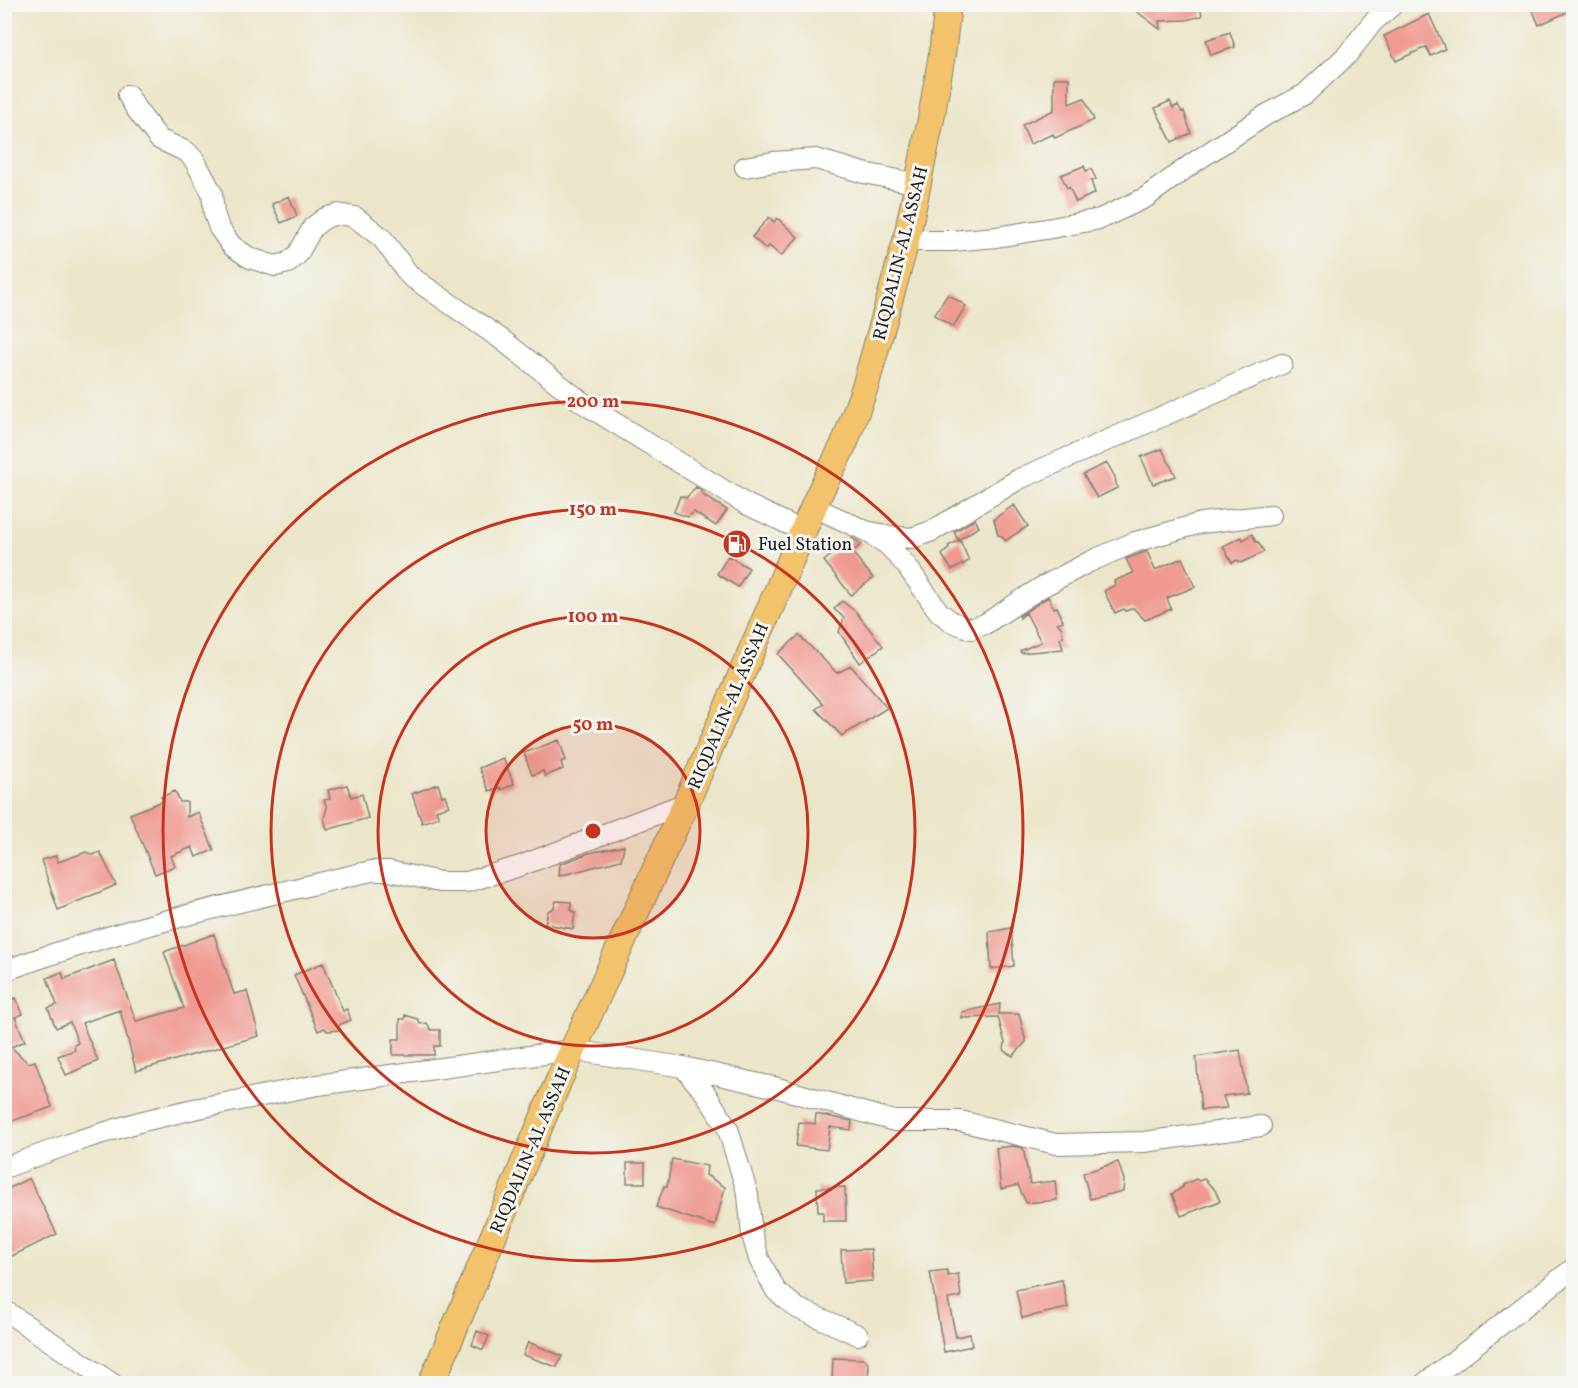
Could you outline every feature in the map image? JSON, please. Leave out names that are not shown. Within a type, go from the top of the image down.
[{"type":"main road","name":"RIQDALIN-AL ASSAH","points":[[431,1383],[573,1050],[686,803],[803,531],[845,442],[865,387],[906,241],[941,65],[948,4]]},
{"type":"street","points":[[906,241],[952,241],[1046,229],[1100,219],[1145,198],[1266,115],[1305,94],[1347,55],[1373,22],[1394,4]]},
{"type":"street","points":[[128,95],[159,139],[187,152],[195,161],[212,193],[214,213],[219,228],[232,246],[250,258],[275,267],[288,262],[298,254],[313,227],[325,218],[338,214],[355,217],[382,238],[410,276],[501,339],[583,403],[746,504],[803,531]]},
{"type":"street","points":[[745,167],[773,162],[816,159],[864,173],[918,184]]},
{"type":"street","points":[[866,531],[912,538],[932,531],[1019,479],[1282,364]]},
{"type":"street","points":[[814,507],[866,531],[888,545],[922,586],[939,612],[952,622],[971,628],[986,624],[1040,588],[1089,562],[1135,542],[1202,523],[1271,515]]},
{"type":"street","points":[[4,971],[108,936],[371,872],[389,871],[440,882],[467,882],[520,866],[686,803]]},
{"type":"street","points":[[4,1168],[80,1140],[138,1122],[194,1109],[318,1085],[573,1050],[683,1067],[778,1088],[894,1121],[960,1121],[1056,1144],[1144,1142],[1260,1126]]},
{"type":"street","points":[[683,1067],[706,1094],[728,1130],[748,1195],[752,1235],[759,1259],[776,1291],[797,1308],[858,1335]]},
{"type":"street","points":[[1424,1383],[1574,1268]]},
{"type":"street","points":[[4,1310],[113,1383]]},
{"type":"building","points":[[1143,4],[1200,4],[1202,16],[1186,20],[1159,21],[1160,29],[1136,11],[1143,8]]},
{"type":"building","points":[[1530,4],[1574,4],[1574,9],[1539,25]]},
{"type":"building","points":[[1429,14],[1445,49],[1431,56],[1426,47],[1396,61],[1384,36]]},
{"type":"building","points":[[1230,32],[1235,47],[1211,55],[1206,40]]},
{"type":"building","points":[[1054,78],[1069,78],[1069,104],[1084,98],[1094,120],[1055,138],[1053,134],[1030,144],[1022,125],[1054,110]]},
{"type":"building","points":[[1170,101],[1173,108],[1178,105],[1182,112],[1184,111],[1191,133],[1172,142],[1155,108]]},
{"type":"building","points":[[1084,166],[1086,171],[1091,169],[1096,179],[1091,181],[1095,193],[1076,202],[1061,175]]},
{"type":"building","points":[[289,196],[297,216],[281,223],[272,204]]},
{"type":"building","points":[[769,217],[774,222],[777,218],[798,237],[781,256],[769,246],[766,249],[752,237]]},
{"type":"building","points":[[948,294],[966,306],[953,327],[934,315]]},
{"type":"building","points":[[1162,449],[1176,476],[1153,484],[1141,457]]},
{"type":"building","points":[[1107,463],[1115,477],[1117,488],[1097,498],[1083,474]]},
{"type":"building","points":[[696,487],[703,495],[727,510],[716,526],[694,512],[688,517],[674,512],[680,496],[686,498]]},
{"type":"building","points":[[1014,505],[1028,526],[1005,541],[1002,536],[998,535],[994,519]]},
{"type":"building","points":[[975,519],[979,527],[958,540],[954,532]]},
{"type":"building","points":[[1252,534],[1264,552],[1241,563],[1237,560],[1232,563],[1223,546],[1242,537],[1243,540]]},
{"type":"building","points":[[852,538],[862,544],[852,552],[873,578],[851,595],[824,561]]},
{"type":"building","points":[[960,540],[969,561],[952,570],[942,555],[949,548],[948,546]]},
{"type":"building","points":[[1147,551],[1155,570],[1182,558],[1195,587],[1167,598],[1171,609],[1145,620],[1133,608],[1115,613],[1104,591],[1115,585],[1114,581],[1133,573],[1126,559]]},
{"type":"building","points":[[728,556],[749,568],[738,587],[717,574]]},
{"type":"building","points":[[1048,597],[1054,608],[1057,607],[1063,621],[1057,623],[1062,628],[1063,637],[1060,638],[1063,649],[1021,653],[1020,651],[1041,642],[1026,613],[1020,618],[1019,616]]},
{"type":"building","points":[[842,601],[856,612],[883,646],[860,663],[839,632],[844,618],[834,609]]},
{"type":"building","points":[[799,635],[837,673],[851,666],[887,708],[842,736],[816,709],[823,704],[778,654]]},
{"type":"building","points":[[559,740],[566,760],[561,762],[563,769],[545,776],[543,771],[532,775],[524,753]]},
{"type":"building","points":[[503,758],[514,784],[501,790],[500,787],[489,791],[479,768]]},
{"type":"building","points":[[438,784],[449,806],[436,810],[439,817],[422,823],[412,794]]},
{"type":"building","points":[[347,785],[351,797],[362,794],[368,818],[327,830],[324,818],[327,808],[324,800],[330,799],[328,790]]},
{"type":"building","points":[[175,791],[180,802],[187,802],[187,817],[198,812],[214,850],[196,857],[192,847],[171,856],[175,866],[155,874],[130,814],[163,801],[161,797]]},
{"type":"building","points":[[624,846],[621,860],[559,876],[560,864],[589,853]]},
{"type":"building","points":[[86,852],[93,855],[100,852],[116,885],[58,910],[41,860],[56,856],[58,862]]},
{"type":"building","points":[[556,901],[571,902],[571,910],[575,912],[573,929],[545,924],[548,911],[554,908]]},
{"type":"building","points":[[1011,928],[1014,966],[991,969],[989,932]]},
{"type":"building","points":[[214,934],[234,994],[247,991],[259,1036],[136,1071],[120,1010],[82,1023],[98,1061],[66,1075],[58,1056],[75,1050],[74,1045],[78,1043],[70,1022],[56,1028],[48,1008],[57,1005],[47,978],[62,972],[64,979],[114,960],[136,1021],[184,1008],[164,952]]},
{"type":"building","points":[[323,963],[343,1011],[347,1009],[351,1020],[339,1025],[340,1030],[327,1031],[325,1028],[318,1031],[294,975]]},
{"type":"building","points":[[4,994],[8,1001],[16,998],[23,1014],[15,1017],[25,1041],[11,1047],[28,1063],[35,1061],[52,1107],[4,1124]]},
{"type":"building","points":[[1000,1004],[999,1014],[1019,1014],[1026,1042],[1013,1056],[1004,1051],[1005,1043],[998,1017],[962,1018],[962,1012]]},
{"type":"building","points":[[405,1015],[418,1019],[420,1024],[427,1023],[431,1030],[440,1030],[440,1046],[434,1046],[434,1055],[393,1055],[393,1039],[400,1039],[400,1019],[405,1019]]},
{"type":"building","points":[[1240,1050],[1247,1093],[1223,1096],[1227,1108],[1201,1110],[1196,1057]]},
{"type":"building","points":[[816,1114],[852,1121],[851,1130],[830,1127],[827,1150],[796,1146],[799,1122],[815,1124]]},
{"type":"building","points":[[1012,1146],[1023,1148],[1030,1184],[1055,1181],[1057,1200],[1026,1203],[1018,1185],[1001,1189],[996,1148]]},
{"type":"building","points":[[672,1159],[707,1166],[706,1175],[725,1187],[715,1226],[656,1207],[664,1186],[667,1187]]},
{"type":"building","points":[[1118,1162],[1124,1180],[1123,1191],[1090,1199],[1083,1173]]},
{"type":"building","points":[[627,1163],[645,1163],[645,1183],[627,1183]]},
{"type":"building","points":[[29,1178],[57,1234],[4,1260],[4,1191]]},
{"type":"building","points":[[1196,1179],[1199,1181],[1204,1179],[1215,1190],[1220,1201],[1181,1216],[1172,1194],[1183,1185]]},
{"type":"building","points":[[845,1187],[846,1221],[823,1221],[823,1212],[818,1212],[817,1188]]},
{"type":"building","points":[[871,1249],[873,1281],[843,1283],[841,1250]]},
{"type":"building","points":[[947,1270],[948,1276],[958,1274],[961,1297],[948,1299],[956,1337],[970,1334],[972,1346],[944,1352],[930,1272]]},
{"type":"building","points":[[1062,1280],[1068,1308],[1022,1318],[1016,1290]]},
{"type":"building","points":[[477,1331],[489,1336],[483,1350],[472,1345]]},
{"type":"building","points":[[528,1342],[562,1356],[557,1367],[523,1355]]},
{"type":"building","points":[[833,1358],[865,1359],[869,1365],[868,1383],[832,1381]]},
{"type":"place","name":"Fuel Station","points":[[737,544]]}]
